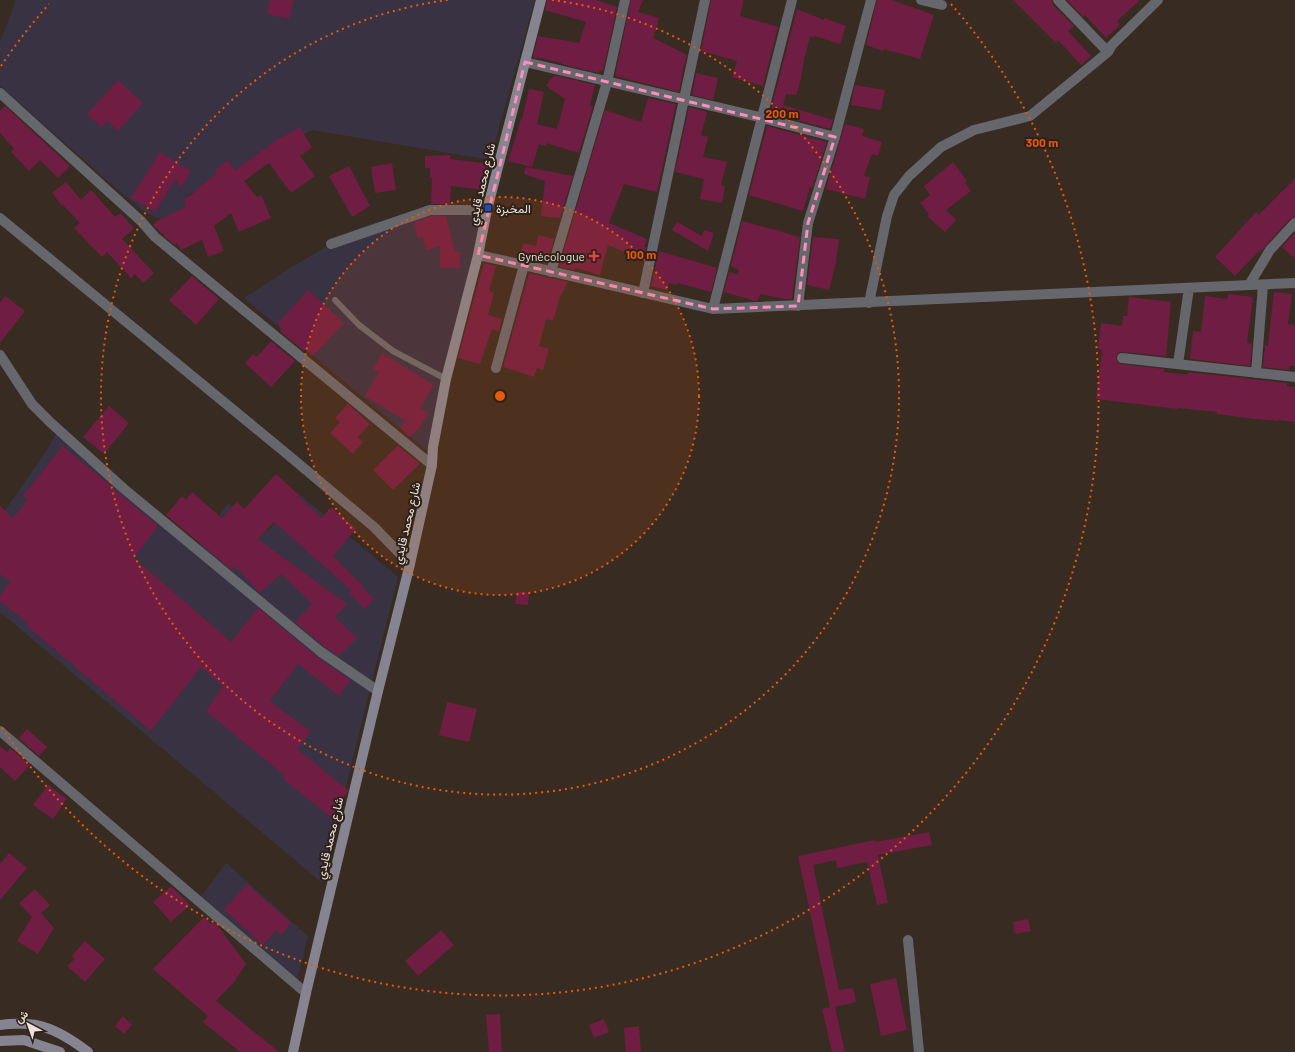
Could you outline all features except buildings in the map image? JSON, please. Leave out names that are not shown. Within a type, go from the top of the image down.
[{"type":"main road","name":"شارع محمد قايدي","points":[[293,1052],[378,691],[410,564],[432,465],[433,448],[446,379],[478,255],[487,210],[541,0]]},
{"type":"main road","points":[[0,1025],[9,1023],[43,1026],[64,1036],[88,1052]]},
{"type":"main road","points":[[0,1042],[24,1040],[60,1052]]},
{"type":"street","points":[[551,272],[607,82],[625,0]]},
{"type":"street","points":[[643,293],[706,0]]},
{"type":"street","points":[[712,309],[792,0]]},
{"type":"street","points":[[798,306],[808,222],[835,137],[871,0]]},
{"type":"street","points":[[920,0],[942,5]]},
{"type":"street","points":[[1058,0],[1108,52]]},
{"type":"street","points":[[869,303],[887,216],[894,194],[909,176],[941,147],[974,130],[1030,116],[1108,52],[1112,45],[1158,0]]},
{"type":"street","points":[[525,62],[684,99],[835,137]]},
{"type":"street","points":[[0,93],[141,221],[155,237],[432,465]]},
{"type":"street","points":[[331,244],[430,210],[487,210]]},
{"type":"street","points":[[0,218],[276,444],[374,527],[410,564]]},
{"type":"street","points":[[1250,285],[1270,250],[1295,223]]},
{"type":"street","points":[[478,255],[712,309],[1295,283]]},
{"type":"street","points":[[496,368],[524,265]]},
{"type":"street","points":[[1256,373],[1264,284]]},
{"type":"street","points":[[1178,364],[1190,288]]},
{"type":"street","points":[[0,355],[32,404],[123,488],[321,652],[378,691]]},
{"type":"street","points":[[1122,358],[1295,377]]},
{"type":"street","points":[[0,731],[306,993]]},
{"type":"street","points":[[908,940],[919,1052]]},
{"type":"lane","points":[[335,300],[359,325],[393,351],[446,379]]},
{"type":"highlighted area","points":[[525,62],[835,137],[808,223],[798,306],[713,309],[478,255]]},
{"type":"shaded area","points":[[16,0],[535,0],[490,160],[312,130],[188,195],[186,217],[166,222],[145,212],[118,190],[0,86],[0,42]]},
{"type":"shaded area","points":[[493,205],[430,453],[244,298],[290,268],[358,228],[423,209]]},
{"type":"shaded area","points":[[57,432],[194,551],[228,503],[268,531],[298,493],[398,577],[322,883],[0,612],[0,518],[46,451]]},
{"type":"shaded area","points":[[226,863],[308,936],[296,984],[199,899]]},
{"type":"place","name":"المخبزة","points":[[488,208]]},
{"type":"place","name":"Gynécologue","points":[[594,256]]}]
